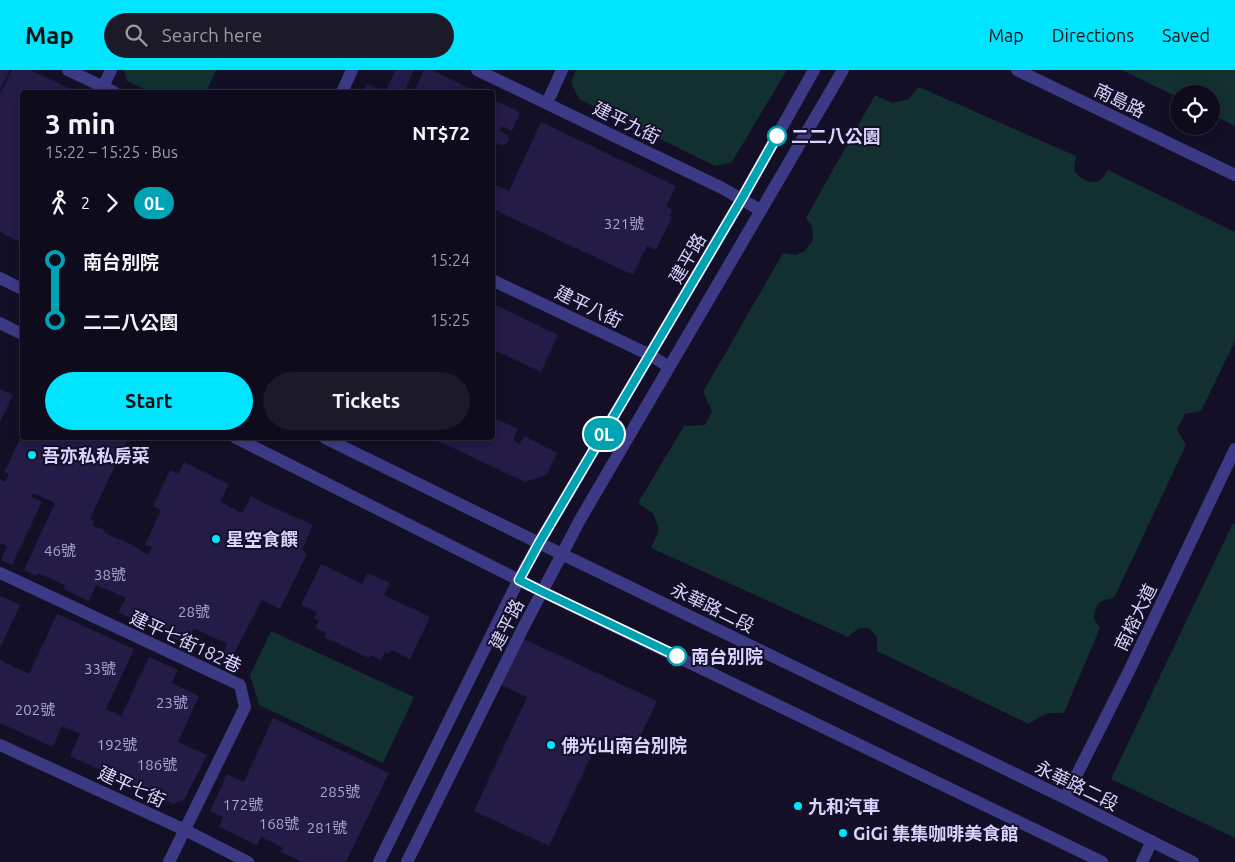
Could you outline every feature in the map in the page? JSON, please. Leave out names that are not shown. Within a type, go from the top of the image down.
[{"type":"street","points":[[68,70],[109,90],[111,70]]},
{"type":"street","points":[[343,90],[352,70]]},
{"type":"street","name":"建平九街","points":[[477,70],[722,188],[760,210]]},
{"type":"street","points":[[547,103],[562,70]]},
{"type":"street","name":"建平路","points":[[379,862],[539,543],[741,200],[814,70]]},
{"type":"street","name":"建平路","points":[[407,862],[524,626],[581,518],[843,70]]},
{"type":"street","name":"南島路","points":[[1016,70],[1235,175]]},
{"type":"street","points":[[0,278],[20,288]]},
{"type":"street","name":"建平八街","points":[[495,281],[669,367]]},
{"type":"street","points":[[0,323],[20,333]]},
{"type":"street","points":[[240,440],[543,592],[1102,862]]},
{"type":"street","name":"永華路二段","points":[[329,440],[1193,862]]},
{"type":"street","name":"南榕大道","points":[[1065,798],[1129,671],[1235,449]]},
{"type":"street","name":"建平七街182巷","points":[[0,573],[240,685],[244,707],[185,830]]},
{"type":"street","name":"建平七街","points":[[0,744],[185,830],[248,862]]},
{"type":"street","points":[[169,862],[185,830]]},
{"type":"street","points":[[1142,862],[1152,841]]},
{"type":"green space","points":[[124,70],[216,70],[207,90],[147,90],[127,81]]},
{"type":"green space","name":"二二八公園","points":[[576,70],[787,70],[732,162],[715,166],[579,99],[571,82]]},
{"type":"green space","points":[[1122,70],[1235,70],[1235,126],[1220,118],[1220,85],[1170,85],[1170,94]]},
{"type":"green space","points":[[919,87],[1076,156],[1074,171],[1086,180],[1093,182],[1100,180],[1108,170],[1235,232],[1235,341],[1201,411],[1185,414],[1177,429],[1186,445],[1114,598],[1104,600],[1097,606],[1094,619],[1100,628],[1064,713],[1045,714],[1029,724],[877,651],[877,637],[869,628],[859,628],[848,637],[651,548],[659,530],[653,513],[638,503],[684,426],[705,425],[712,411],[703,392],[783,253],[796,255],[805,251],[813,240],[812,226],[806,218],[875,95],[892,103],[909,99]]},
{"type":"green space","points":[[1233,523],[1235,524],[1235,838],[1111,779]]},
{"type":"green space","points":[[271,631],[414,697],[383,763],[259,705],[250,675]]},
{"type":"building","points":[[0,70],[10,70],[0,90]]},
{"type":"building","points":[[12,70],[30,70],[74,90],[20,90],[20,242],[0,232],[0,94]]},
{"type":"building","points":[[396,70],[414,70],[405,90],[386,90]]},
{"type":"building","points":[[424,70],[431,70],[474,90],[415,90]]},
{"type":"building","points":[[367,84],[380,90],[364,90]]},
{"type":"building","points":[[495,100],[520,112],[512,131],[502,126],[500,131],[507,135],[509,139],[506,144],[501,145],[495,142]]},
{"type":"building","points":[[541,122],[676,186],[666,206],[673,210],[669,216],[672,217],[656,250],[647,246],[633,275],[499,212],[495,209],[495,184],[509,191]]},
{"type":"building","points":[[495,304],[558,335],[541,372],[495,350]]},
{"type":"building","points":[[0,389],[13,395],[0,422]]},
{"type":"building","points":[[495,418],[518,429],[513,440],[520,444],[524,436],[557,453],[547,475],[525,482],[436,440],[495,440]]},
{"type":"building","points":[[20,438],[20,440],[127,440],[90,519],[94,521],[92,525],[104,530],[103,532],[132,545],[148,555],[152,547],[145,545],[161,510],[153,506],[170,470],[178,474],[184,462],[229,484],[220,502],[242,513],[251,496],[313,525],[302,550],[307,554],[280,609],[262,600],[229,663],[221,658],[227,644],[194,628],[185,644],[118,612],[126,598],[96,585],[89,601],[63,589],[65,585],[38,573],[36,576],[24,570],[55,503],[33,493],[31,497],[42,502],[12,565],[1,560],[7,546],[0,543],[0,479],[5,482],[9,474],[4,473]]},
{"type":"building","points":[[321,564],[362,584],[367,573],[390,583],[384,595],[430,617],[410,659],[391,650],[389,654],[385,652],[381,660],[371,655],[369,658],[324,637],[326,633],[315,628],[319,621],[314,618],[317,612],[301,605]]},
{"type":"building","points":[[0,596],[20,605],[0,648]]},
{"type":"building","points":[[57,614],[134,649],[106,709],[121,716],[149,657],[178,670],[172,683],[199,696],[178,742],[207,755],[184,800],[173,804],[70,756],[80,734],[62,726],[53,747],[0,723],[0,660],[29,674]]},
{"type":"building","name":"佛光山南台別院","points":[[522,638],[657,701],[633,752],[600,737],[549,846],[474,811],[527,697],[499,684]]},
{"type":"building","points":[[273,718],[389,773],[346,862],[302,862],[281,852],[283,848],[261,837],[257,845],[219,827],[223,817],[210,811],[227,774],[244,782]]},
{"type":"bus line","name":"0L","points":[[677,656],[519,580],[777,136]]},
{"type":"place","name":"二二八公園","points":[[777,136]]},
{"type":"place","name":"吾亦私私房菜","points":[[32,455]]},
{"type":"place","name":"星空食饌","points":[[216,539]]},
{"type":"place","name":"南台別院","points":[[677,656]]},
{"type":"place","name":"佛光山南台別院","points":[[551,745]]},
{"type":"place","name":"九和汽車","points":[[798,806]]},
{"type":"place","name":"GiGi 集集咖啡美食館","points":[[843,833]]}]
